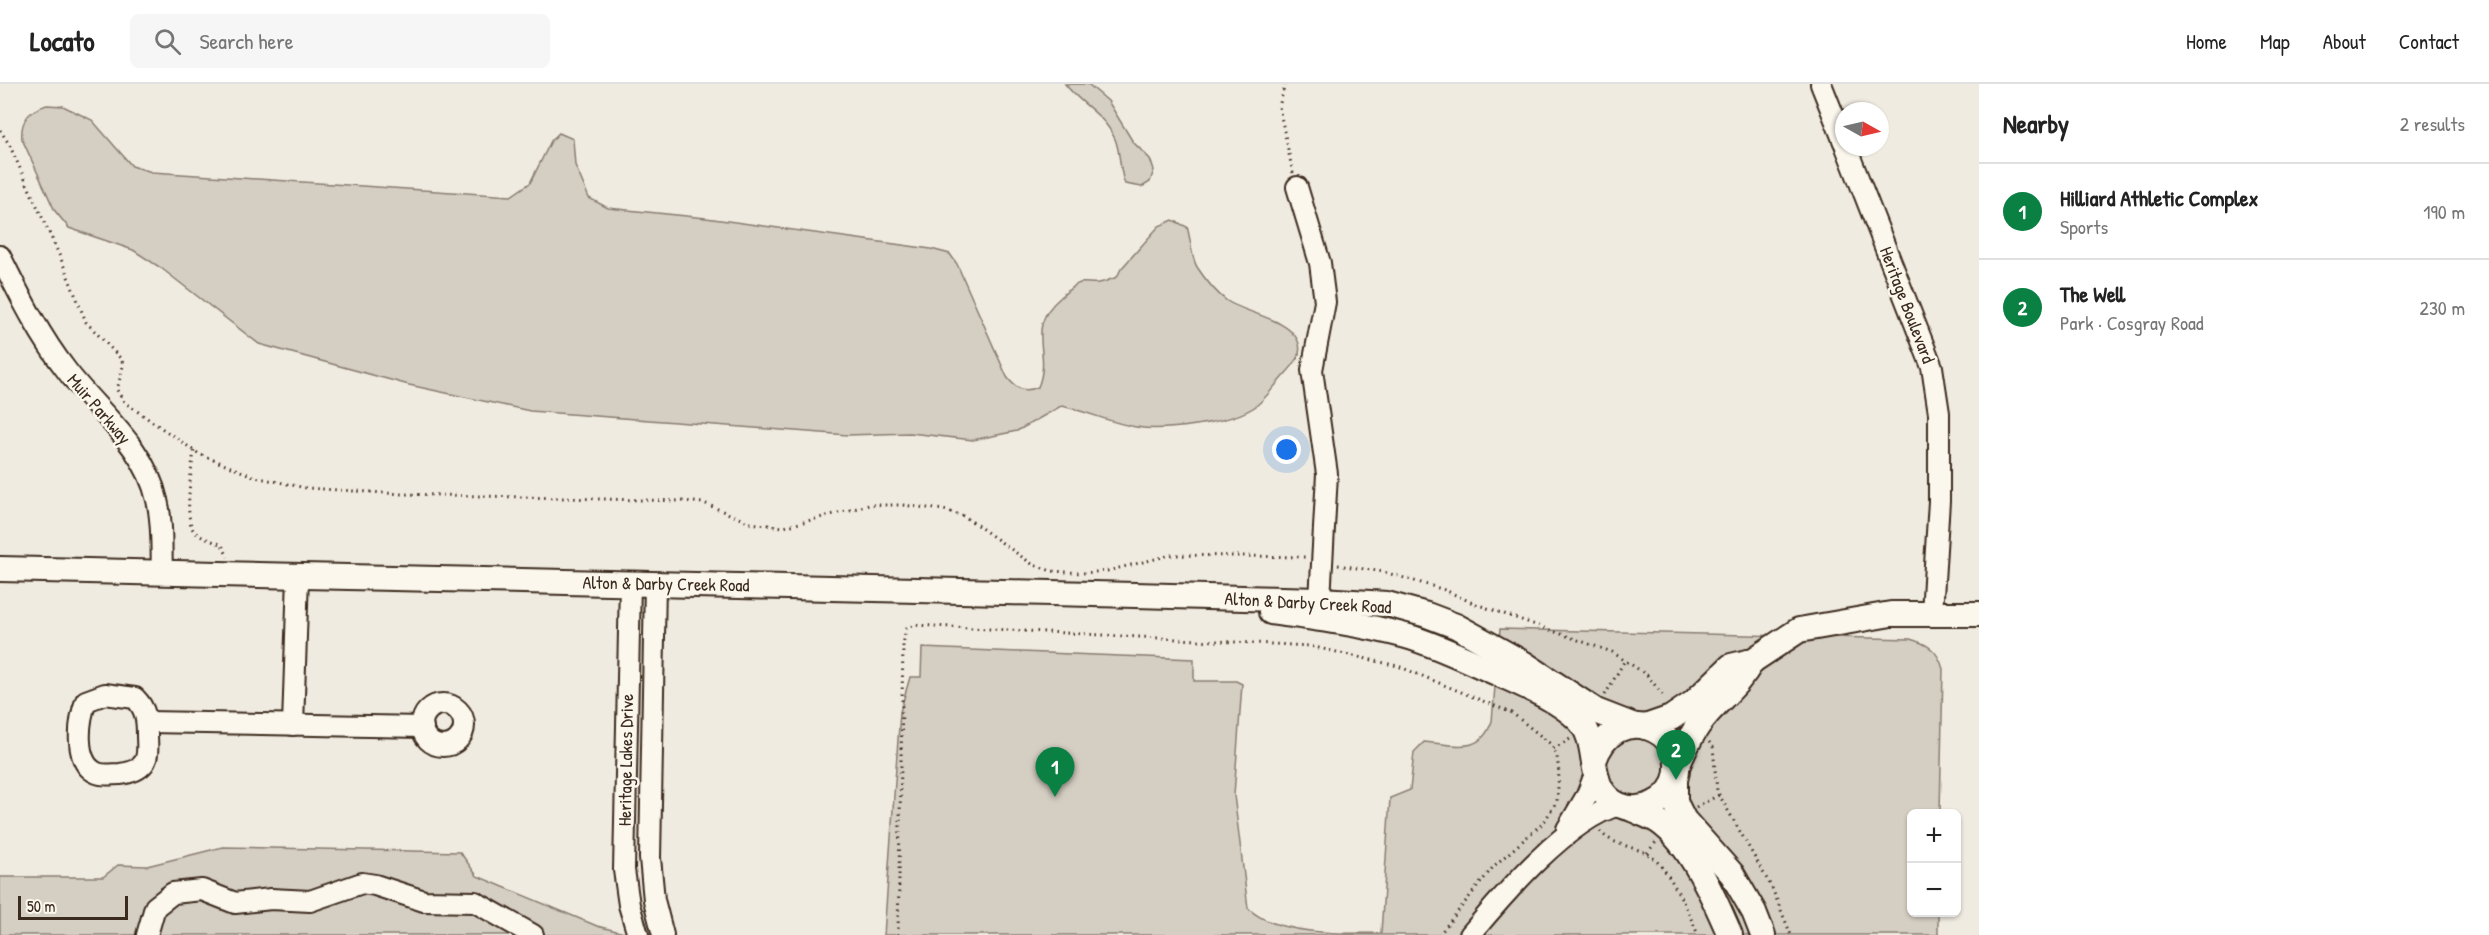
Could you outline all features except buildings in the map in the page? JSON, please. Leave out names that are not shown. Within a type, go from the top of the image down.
[{"type":"main road","points":[[0,569],[162,573]]},
{"type":"main road","name":"Alton & Darby Creek Road","points":[[162,573],[1135,595],[1387,604],[1456,626],[1523,663],[1596,711],[1639,726]]},
{"type":"main road","name":"Alton & Darby Creek Road","points":[[1135,595],[1342,621],[1408,637],[1523,685],[1563,708],[1579,720],[1586,731],[1594,767]]},
{"type":"main road","points":[[1730,935],[1702,876],[1678,840],[1658,821],[1607,798],[1599,787],[1594,767],[1599,747],[1618,729],[1671,718],[1694,703],[1731,666],[1752,661],[1799,630],[1891,614],[1979,614]]},
{"type":"main road","points":[[1625,807],[1646,807],[1658,802],[1668,793],[1690,737],[1706,715],[1743,678],[1752,661]]},
{"type":"main road","points":[[1639,726],[1658,732],[1668,741],[1675,753],[1676,802],[1684,820],[1732,874],[1754,912],[1763,935]]},
{"type":"street","points":[[1821,84],[1835,119]]},
{"type":"street","name":"Heritage Boulevard","points":[[1850,156],[1932,367],[1939,424],[1938,501],[1932,613]]},
{"type":"street","points":[[1297,187],[1320,263],[1325,302],[1312,370],[1328,474],[1320,600]]},
{"type":"street","name":"Muir Parkway","points":[[0,256],[40,334],[85,394],[122,434],[148,471],[157,500],[161,530],[162,573]]},
{"type":"street","points":[[293,725],[298,576]]},
{"type":"street","name":"Heritage Lakes Drive","points":[[630,583],[624,850],[626,890],[638,935]]},
{"type":"street","name":"Heritage Lakes Drive","points":[[655,583],[651,884],[663,935]]},
{"type":"street","points":[[105,694],[135,698],[144,707],[147,722],[147,753],[144,762],[136,770],[105,775],[96,773],[87,766],[82,754],[80,732],[81,712],[86,701],[105,694]]},
{"type":"street","points":[[627,712],[653,712]]},
{"type":"street","points":[[147,722],[423,727]]},
{"type":"street","points":[[1561,839],[1587,795],[1594,767]]},
{"type":"street","points":[[1470,935],[1492,909],[1561,839],[1591,817],[1625,807]]},
{"type":"street","points":[[147,935],[155,907],[166,897],[180,892],[202,890],[235,903],[271,899],[310,901],[354,885],[370,884],[424,901],[475,902],[533,935]]},
{"type":"street","points":[[626,890],[651,884]]},
{"type":"path","points":[[1285,84],[1279,107],[1297,187]]},
{"type":"path","points":[[0,130],[9,144],[56,248],[86,322],[122,360],[123,366],[117,390],[124,402],[194,451],[255,477],[306,488],[402,494],[704,503],[750,522],[784,527],[869,504],[902,505],[944,510],[964,516],[1032,564],[1050,571],[1083,573],[1107,571],[1171,555],[1322,558],[1327,562],[1384,572],[1445,590],[1473,603],[1612,652],[1647,675],[1668,702]]},
{"type":"path","points":[[194,451],[189,481],[191,527],[196,534],[222,544],[228,553],[228,575]]},
{"type":"path","points":[[898,935],[903,645],[906,629],[914,625],[1254,641],[1322,648],[1398,666],[1512,713],[1539,733],[1557,756],[1560,786],[1554,810],[1525,840],[1494,866],[1439,935]]},
{"type":"path","points":[[1605,695],[1625,660]]},
{"type":"path","points":[[1553,749],[1562,745],[1576,733]]},
{"type":"path","points":[[1708,740],[1713,747],[1714,774],[1719,795],[1772,888],[1791,935]]},
{"type":"path","points":[[1690,811],[1719,795]]},
{"type":"path","points":[[1596,824],[1601,834],[1610,840],[1647,854],[1665,872],[1698,935]]},
{"type":"path","points":[[1647,854],[1660,836]]},
{"type":"shaded area","points":[[1065,84],[1088,84],[1108,101],[1133,142],[1150,159],[1154,170],[1150,182],[1142,187],[1125,184],[1117,145],[1110,130]]},
{"type":"shaded area","points":[[47,105],[63,106],[92,120],[132,166],[152,172],[511,196],[530,183],[551,141],[559,133],[573,139],[575,165],[589,198],[608,208],[706,218],[931,249],[950,254],[957,264],[1007,377],[1017,387],[1024,390],[1038,387],[1043,362],[1041,330],[1043,319],[1050,309],[1077,284],[1099,283],[1117,277],[1121,269],[1159,226],[1173,220],[1187,227],[1195,263],[1215,290],[1227,301],[1286,327],[1293,333],[1300,347],[1298,357],[1291,367],[1256,406],[1231,417],[1180,427],[1136,427],[1061,406],[1017,431],[973,440],[910,433],[848,435],[530,411],[409,385],[259,344],[161,268],[133,250],[69,228],[55,211],[22,139],[24,121],[35,110]]},
{"type":"shaded area","points":[[1500,629],[1910,639],[1922,643],[1935,652],[1943,669],[1940,809],[1907,809],[1907,917],[1938,917],[1938,935],[884,935],[900,712],[910,677],[921,677],[922,648],[1194,659],[1194,681],[1236,681],[1242,684],[1234,795],[1248,908],[1274,923],[1310,931],[1381,933],[1390,798],[1410,790],[1414,752],[1424,742],[1473,744],[1487,732],[1492,721]]},
{"type":"shaded area","points":[[223,847],[460,852],[477,876],[597,926],[632,935],[0,935],[0,877],[103,877],[118,865],[147,866]]},
{"type":"place","name":"The Well","points":[[1676,780]]},
{"type":"place","name":"Hilliard Athletic Complex","points":[[1055,797]]}]
